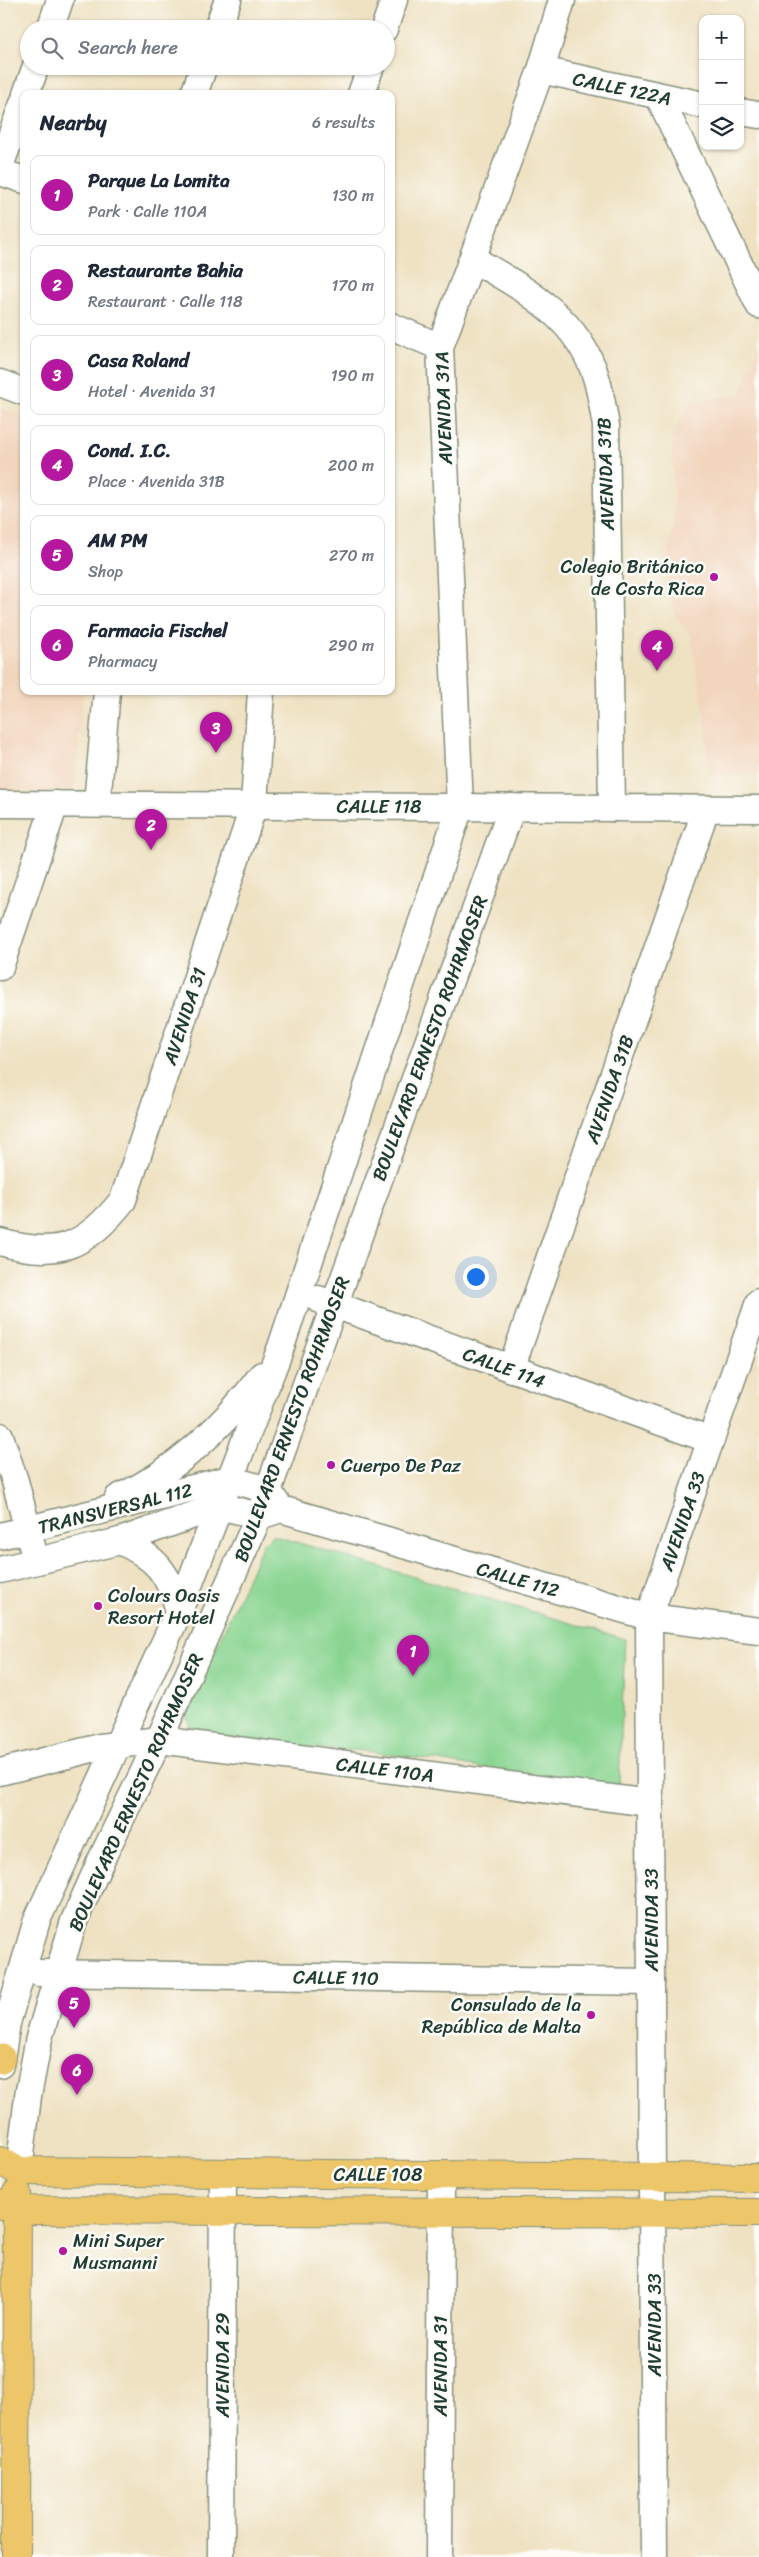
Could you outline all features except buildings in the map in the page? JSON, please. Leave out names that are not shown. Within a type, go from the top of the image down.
[{"type":"main road","name":"CALLE 108","points":[[10,2166],[223,2173],[759,2178]]},
{"type":"main road","name":"BOULEVARD ERNESTO ROHRMOSER","points":[[10,2166],[8,2207],[16,2557]]},
{"type":"main road","name":"CALLE 108","points":[[8,2207],[224,2211],[759,2213]]},
{"type":"street","points":[[53,20],[60,0]]},
{"type":"street","points":[[221,20],[228,0]]},
{"type":"street","points":[[387,20],[394,0]]},
{"type":"street","name":"AVENIDA 31A","points":[[460,807],[440,347],[541,70],[562,0]]},
{"type":"street","name":"CALLE 122A","points":[[541,70],[699,104]]},
{"type":"street","points":[[27,90],[33,75]]},
{"type":"street","points":[[195,90],[201,75]]},
{"type":"street","points":[[363,90],[368,75]]},
{"type":"street","points":[[659,97],[759,305]]},
{"type":"street","points":[[0,166],[20,112]]},
{"type":"street","points":[[744,113],[759,115]]},
{"type":"street","points":[[0,172],[20,179]]},
{"type":"street","name":"AVENIDA 31B","points":[[473,259],[535,296],[572,330],[596,377],[606,426],[612,808]]},
{"type":"street","points":[[395,328],[440,347]]},
{"type":"street","points":[[0,383],[20,390]]},
{"type":"street","points":[[97,804],[107,695]]},
{"type":"street","name":"AVENIDA 31","points":[[0,1242],[20,1248],[55,1250],[84,1240],[104,1223],[123,1200],[254,805],[261,695]]},
{"type":"street","name":"CALLE 118","points":[[0,804],[759,809]]},
{"type":"street","points":[[0,968],[55,804]]},
{"type":"street","name":"BOULEVARD ERNESTO ROHRMOSER","points":[[0,2061],[7,2023],[37,1920],[179,1611],[280,1350],[460,807]]},
{"type":"street","name":"BOULEVARD ERNESTO ROHRMOSER","points":[[10,2166],[56,1973],[74,1922],[102,1858],[269,1505],[333,1305],[512,807]]},
{"type":"street","name":"AVENIDA 31B","points":[[511,1369],[706,809]]},
{"type":"street","name":"CALLE 114","points":[[298,1292],[711,1440]]},
{"type":"street","name":"AVENIDA 33","points":[[654,2557],[649,1617],[759,1302]]},
{"type":"street","points":[[78,1517],[141,1485],[171,1466],[212,1432],[248,1393],[280,1350]]},
{"type":"street","points":[[0,1436],[36,1561]]},
{"type":"street","name":"CALLE 112","points":[[229,1478],[269,1505]]},
{"type":"street","name":"TRANSVERSAL 112","points":[[0,1536],[229,1478]]},
{"type":"street","name":"CALLE 112","points":[[219,1506],[269,1505],[649,1617],[759,1631]]},
{"type":"street","name":"TRANSVERSAL 112","points":[[0,1570],[120,1541],[219,1506]]},
{"type":"street","points":[[120,1541],[142,1551],[160,1567],[173,1588],[179,1611]]},
{"type":"street","name":"CALLE 110A","points":[[0,1772],[100,1747],[159,1740],[650,1803]]},
{"type":"street","name":"CALLE 110","points":[[21,1972],[651,1982]]},
{"type":"street","name":"AVENIDA 29","points":[[221,2557],[223,2173]]},
{"type":"street","name":"AVENIDA 31","points":[[439,2557],[441,2175]]},
{"type":"shaded area","name":"Colegio Británico de Costa Rica","points":[[759,344],[759,774],[710,775],[704,712],[691,636],[676,617],[669,595],[668,558],[674,520],[672,436],[691,401],[740,395]]},
{"type":"shaded area","points":[[0,408],[20,415],[20,695],[83,695],[74,791],[0,791]]},
{"type":"green space","points":[[272,1535],[625,1639],[619,1785],[611,1791],[439,1761],[365,1751],[290,1746],[192,1733],[186,1714],[263,1544]]},
{"type":"place","name":"Colegio Británico de Costa Rica","points":[[714,577]]},
{"type":"place","name":"Cond. I.C.","points":[[657,671]]},
{"type":"place","name":"Casa Roland","points":[[216,753]]},
{"type":"place","name":"Restaurante Bahia","points":[[151,850]]},
{"type":"place","name":"Cuerpo De Paz","points":[[331,1465]]},
{"type":"place","name":"Colours Oasis Resort Hotel","points":[[98,1606]]},
{"type":"place","name":"Parque La Lomita","points":[[413,1676]]},
{"type":"place","name":"Consulado de la República de Malta","points":[[591,2015]]},
{"type":"place","name":"AM PM","points":[[74,2028]]},
{"type":"place","name":"Farmacia Fischel","points":[[77,2095]]},
{"type":"place","name":"Mini Super Musmanni","points":[[63,2251]]}]
